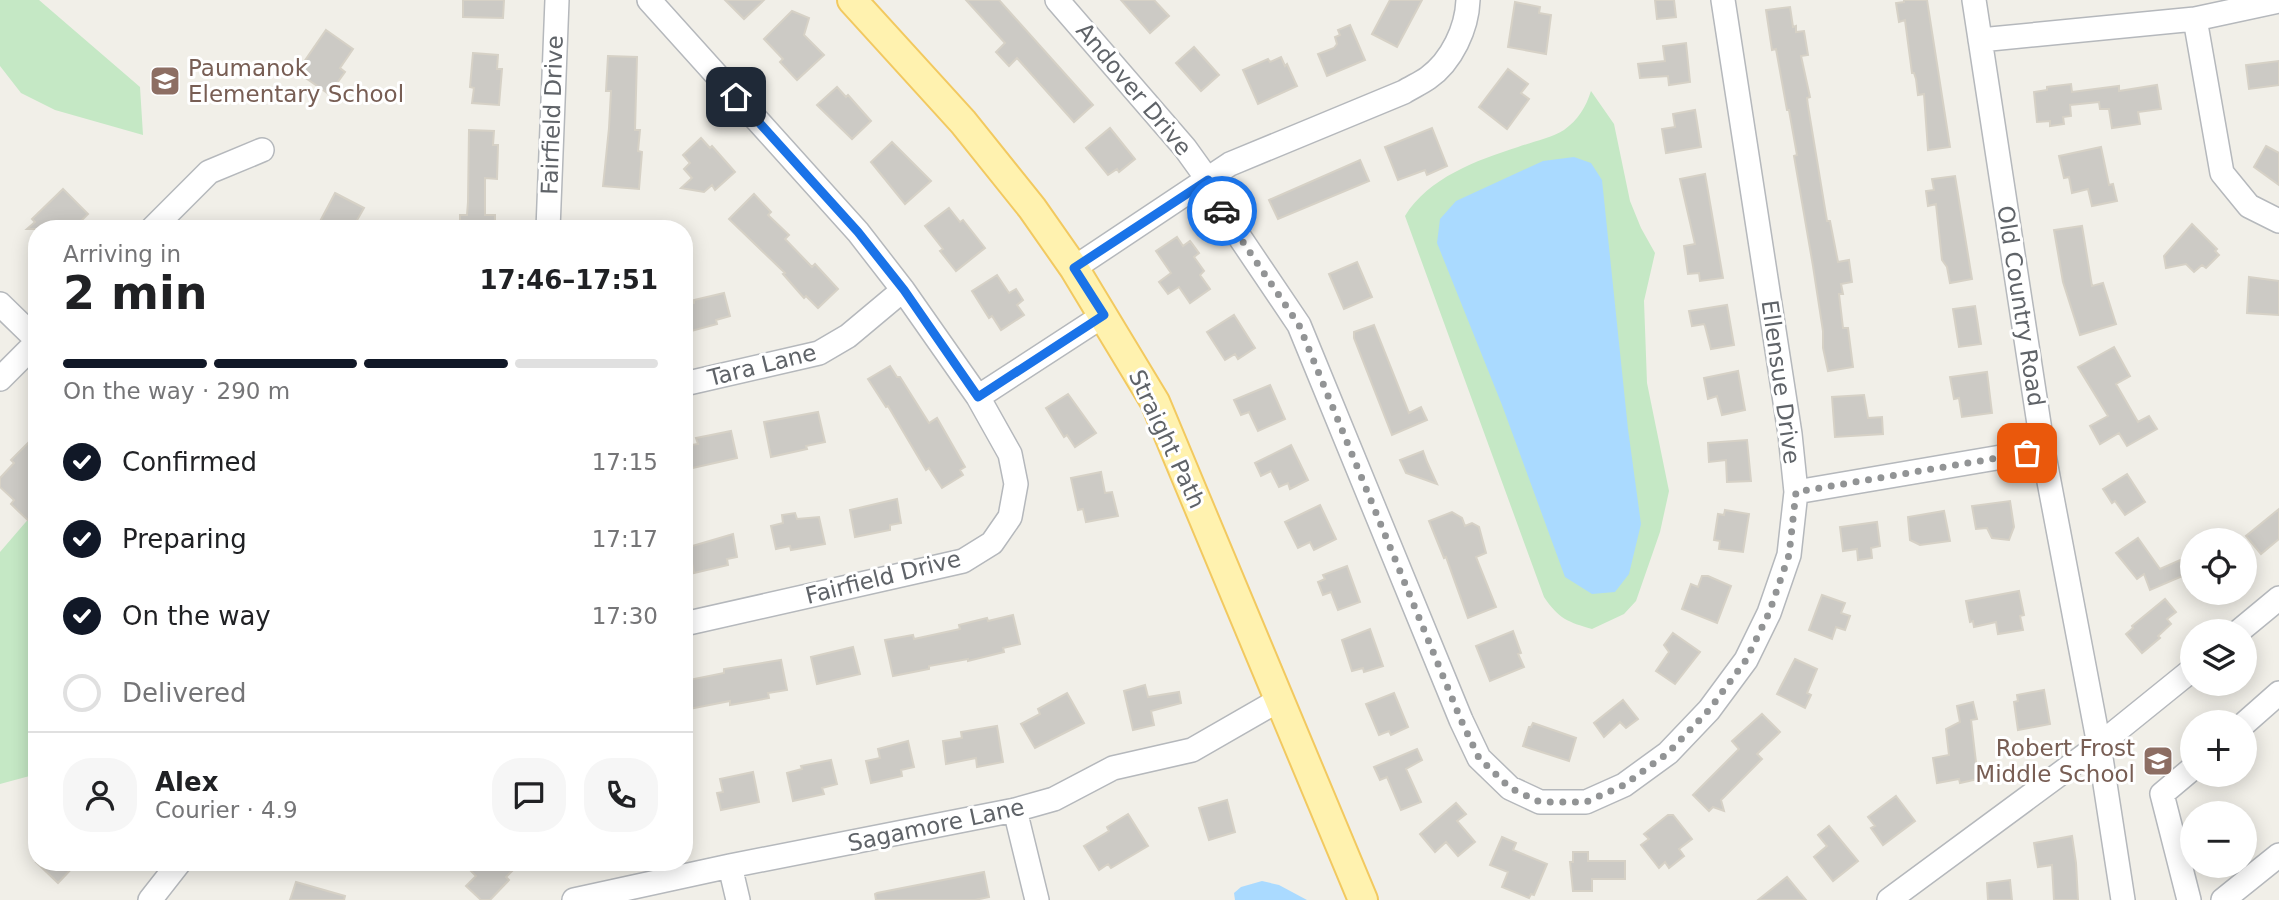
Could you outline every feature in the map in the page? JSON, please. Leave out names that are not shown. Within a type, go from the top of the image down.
[{"type":"main road","name":"Straight Path","points":[[852,0],[963,122],[1032,208],[1104,315],[1155,401],[1363,900]]},
{"type":"street","name":"Fairfield Drive","points":[[548,220],[557,0]]},
{"type":"street","name":"Fairfield Drive","points":[[649,0],[858,232],[904,290],[978,397],[1010,454],[1016,484],[1010,517],[992,542],[963,561],[693,622]]},
{"type":"street","name":"Andover Drive","points":[[1057,0],[1185,148],[1208,180]]},
{"type":"street","points":[[1074,268],[1230,164],[1404,92],[1430,77],[1453,50],[1467,19],[1468,0]]},
{"type":"street","name":"Ellensue Drive","points":[[1208,180],[1218,205],[1299,325],[1479,758],[1510,788],[1540,802],[1586,802],[1624,785],[1668,753],[1701,719],[1746,660],[1769,613],[1789,555],[1796,492],[1790,434],[1723,0]]},
{"type":"street","name":"Old Country Road","points":[[1974,0],[2043,450],[2099,745],[2123,900]]},
{"type":"street","points":[[1980,40],[2195,19],[2272,1]]},
{"type":"street","points":[[2195,19],[2222,173],[2249,206],[2279,221]]},
{"type":"street","points":[[161,220],[209,172],[262,150]]},
{"type":"street","name":"Tara Lane","points":[[693,382],[819,353],[848,336],[904,290]]},
{"type":"street","points":[[0,304],[28,332]]},
{"type":"street","points":[[978,397],[1104,315]]},
{"type":"street","points":[[0,379],[28,350]]},
{"type":"street","points":[[1796,492],[2043,450]]},
{"type":"street","points":[[2254,619],[2279,598]]},
{"type":"street","points":[[1889,900],[2099,745],[2180,680]]},
{"type":"street","points":[[2257,714],[2277,698]]},
{"type":"street","name":"Sagamore Lane","points":[[574,900],[1014,810],[1054,799],[1113,768],[1192,750],[1279,700]]},
{"type":"street","points":[[2180,779],[2162,794],[2189,900]]},
{"type":"street","points":[[1014,810],[1037,900]]},
{"type":"street","points":[[2223,900],[2279,855]]},
{"type":"street","points":[[730,866],[738,900]]},
{"type":"street","points":[[150,900],[173,871]]},
{"type":"green space","points":[[0,0],[39,0],[140,87],[143,135],[55,110],[21,93],[0,66]]},
{"type":"green space","points":[[1591,91],[1614,124],[1630,201],[1655,253],[1644,301],[1647,383],[1669,491],[1660,532],[1636,601],[1624,614],[1592,629],[1565,619],[1544,597],[1405,216],[1427,191],[1455,172],[1564,130],[1581,113]]},
{"type":"green space","points":[[28,519],[28,776],[0,784],[0,552]]},
{"type":"water","points":[[1574,157],[1591,163],[1602,180],[1628,429],[1641,524],[1629,574],[1615,592],[1592,594],[1565,577],[1502,405],[1437,243],[1440,219],[1456,201],[1543,161]]},
{"type":"water","points":[[1262,881],[1279,885],[1307,900],[1235,900],[1234,893],[1241,887]]},
{"type":"building","points":[[463,0],[504,0],[503,18],[463,17]]},
{"type":"building","points":[[725,0],[764,0],[744,19]]},
{"type":"building","points":[[966,0],[999,0],[1093,105],[1074,122],[1017,58],[1009,66],[996,52],[1005,43]]},
{"type":"building","points":[[1121,0],[1154,0],[1169,16],[1150,33]]},
{"type":"building","points":[[1390,0],[1422,0],[1397,47],[1372,34]]},
{"type":"building","points":[[1655,0],[1674,0],[1676,17],[1657,19]]},
{"type":"building","points":[[1904,0],[1927,0],[1950,147],[1928,150],[1924,94],[1918,95],[1916,79],[1912,73],[1905,20],[1899,22],[1896,3]]},
{"type":"building","points":[[1515,2],[1540,7],[1539,13],[1551,15],[1546,54],[1508,47]]},
{"type":"building","points":[[1790,7],[1793,27],[1796,26],[1796,32],[1804,31],[1808,55],[1801,56],[1810,97],[1807,98],[1808,106],[1827,221],[1830,221],[1838,262],[1849,260],[1852,282],[1841,284],[1843,294],[1839,294],[1843,328],[1848,328],[1853,367],[1828,371],[1794,156],[1797,155],[1776,49],[1772,50],[1766,10]]},
{"type":"building","points":[[792,11],[809,18],[804,35],[824,55],[797,80],[780,62],[783,59],[764,39]]},
{"type":"building","points":[[1350,25],[1365,60],[1327,76],[1318,54],[1334,48],[1337,44],[1335,37],[1340,35],[1338,30]]},
{"type":"building","points":[[326,30],[353,49],[340,68],[345,72],[329,94],[297,72]]},
{"type":"building","points":[[1686,43],[1690,82],[1669,85],[1668,76],[1640,78],[1638,64],[1665,61],[1663,46]]},
{"type":"building","points":[[1194,47],[1219,75],[1201,91],[1176,63]]},
{"type":"building","points":[[473,53],[498,55],[497,69],[502,69],[499,105],[472,103],[474,88],[470,87]]},
{"type":"building","points":[[608,56],[637,57],[635,130],[640,130],[638,151],[642,152],[639,189],[603,186],[611,91],[606,91]]},
{"type":"building","points":[[1281,57],[1297,86],[1258,104],[1243,70],[1268,59],[1270,62]]},
{"type":"building","points":[[2279,61],[2279,85],[2249,89],[2246,65]]},
{"type":"building","points":[[1508,69],[1528,84],[1521,93],[1529,99],[1507,129],[1479,107]]},
{"type":"building","points":[[2071,84],[2072,92],[2119,86],[2119,91],[2157,85],[2161,109],[2138,112],[2140,124],[2112,128],[2109,109],[2100,109],[2099,102],[2070,105],[2071,116],[2063,117],[2064,124],[2050,126],[2050,121],[2037,122],[2034,92],[2047,90],[2047,87]]},
{"type":"building","points":[[837,87],[846,97],[848,95],[871,121],[852,139],[817,105]]},
{"type":"building","points":[[1695,110],[1701,147],[1666,153],[1662,129],[1675,127],[1673,114]]},
{"type":"building","points":[[1110,128],[1135,159],[1119,172],[1117,169],[1108,175],[1086,148]]},
{"type":"building","points":[[1432,128],[1447,166],[1427,175],[1425,170],[1398,180],[1385,147]]},
{"type":"building","points":[[469,130],[494,131],[493,145],[498,145],[497,179],[485,178],[485,215],[495,215],[495,220],[460,220],[460,215],[467,215]]},
{"type":"building","points":[[701,138],[710,148],[712,146],[735,172],[715,190],[712,185],[704,192],[681,188],[692,178],[684,169],[690,163],[683,155]]},
{"type":"building","points":[[892,142],[931,181],[905,204],[871,162]]},
{"type":"building","points":[[2266,146],[2279,153],[2279,185],[2254,167]]},
{"type":"building","points":[[2101,147],[2109,185],[2113,184],[2117,201],[2092,206],[2088,189],[2072,193],[2069,177],[2064,178],[2059,156]]},
{"type":"building","points":[[1360,160],[1369,181],[1278,219],[1269,200]]},
{"type":"building","points":[[1705,174],[1723,278],[1700,281],[1699,273],[1688,274],[1684,246],[1695,244],[1680,179]]},
{"type":"building","points":[[1955,176],[1972,279],[1950,283],[1947,267],[1942,260],[1936,204],[1928,206],[1926,191],[1934,190],[1932,179]]},
{"type":"building","points":[[63,189],[88,214],[82,220],[32,219]]},
{"type":"building","points":[[335,193],[364,208],[357,220],[321,220]]},
{"type":"building","points":[[754,194],[771,212],[768,215],[789,235],[785,239],[812,267],[815,264],[838,289],[818,308],[806,296],[804,298],[783,274],[785,273],[729,219]]},
{"type":"building","points":[[949,208],[960,222],[963,220],[985,248],[956,271],[925,226]]},
{"type":"building","points":[[2192,224],[2217,249],[2215,251],[2219,255],[2206,268],[2202,265],[2194,272],[2186,264],[2166,268],[2164,256]]},
{"type":"building","points":[[2082,226],[2092,286],[2103,283],[2116,324],[2080,335],[2063,282],[2054,230]]},
{"type":"building","points":[[1177,237],[1183,246],[1190,241],[1199,253],[1194,257],[1204,271],[1200,275],[1210,289],[1190,303],[1179,287],[1168,294],[1159,282],[1171,273],[1156,251]]},
{"type":"building","points":[[1357,262],[1372,297],[1344,309],[1329,274]]},
{"type":"building","points":[[997,275],[1009,293],[1016,289],[1023,300],[1017,305],[1024,315],[1001,330],[992,316],[989,318],[972,291]]},
{"type":"building","points":[[2249,277],[2279,281],[2279,315],[2247,313]]},
{"type":"building","points":[[724,293],[730,316],[716,320],[717,324],[693,331],[694,300]]},
{"type":"building","points":[[1727,305],[1734,345],[1711,349],[1704,324],[1692,326],[1689,311]]},
{"type":"building","points":[[1975,306],[1981,344],[1959,347],[1953,309]]},
{"type":"building","points":[[1234,315],[1255,348],[1238,359],[1235,354],[1225,360],[1207,332]]},
{"type":"building","points":[[1374,325],[1409,413],[1421,407],[1427,420],[1392,435],[1354,338],[1354,332]]},
{"type":"building","points":[[2114,347],[2130,376],[2116,384],[2138,422],[2149,416],[2157,429],[2127,446],[2119,433],[2100,444],[2090,426],[2108,416],[2078,367]]},
{"type":"building","points":[[890,366],[929,423],[937,418],[965,467],[960,470],[963,475],[942,488],[929,468],[926,470],[888,406],[886,407],[868,379]]},
{"type":"building","points":[[1738,371],[1745,410],[1722,415],[1717,396],[1708,399],[1704,378]]},
{"type":"building","points":[[1987,372],[1992,413],[1962,417],[1959,398],[1954,399],[1950,377]]},
{"type":"building","points":[[1270,385],[1285,419],[1258,431],[1249,412],[1241,415],[1234,400]]},
{"type":"building","points":[[1068,394],[1096,433],[1075,447],[1067,435],[1064,437],[1046,408]]},
{"type":"building","points":[[1864,395],[1868,418],[1882,417],[1883,434],[1835,437],[1832,397]]},
{"type":"building","points":[[818,412],[825,442],[771,457],[764,422]]},
{"type":"building","points":[[731,431],[737,458],[693,468],[693,445],[698,444],[696,438]]},
{"type":"building","points":[[1747,440],[1751,481],[1727,482],[1726,460],[1709,462],[1708,443]]},
{"type":"building","points":[[28,443],[28,520],[11,504],[14,500],[0,487],[0,478],[14,463],[11,460]]},
{"type":"building","points":[[1291,445],[1308,480],[1290,489],[1288,483],[1279,487],[1271,471],[1261,476],[1255,463]]},
{"type":"building","points":[[1423,451],[1437,484],[1406,473],[1400,460]]},
{"type":"building","points":[[1101,472],[1105,493],[1112,492],[1118,516],[1086,522],[1083,509],[1078,510],[1071,478]]},
{"type":"building","points":[[2127,474],[2145,502],[2125,515],[2115,501],[2112,503],[2103,489]]},
{"type":"building","points":[[897,499],[901,523],[890,525],[890,530],[855,537],[850,510]]},
{"type":"building","points":[[2010,501],[2014,527],[2009,540],[1992,538],[1987,528],[1976,529],[1972,506]]},
{"type":"building","points":[[1320,505],[1336,539],[1314,550],[1310,542],[1298,548],[1285,522]]},
{"type":"building","points":[[2279,509],[2279,539],[2261,554],[2257,549],[2256,528]]},
{"type":"building","points":[[1725,510],[1749,514],[1743,552],[1719,549],[1720,541],[1714,540],[1718,514],[1724,515]]},
{"type":"building","points":[[1944,511],[1950,541],[1920,545],[1910,540],[1908,517]]},
{"type":"building","points":[[1452,512],[1462,518],[1465,526],[1472,523],[1479,527],[1486,553],[1476,557],[1496,607],[1468,618],[1446,557],[1444,558],[1429,521]]},
{"type":"building","points":[[795,513],[797,519],[819,517],[825,544],[791,550],[790,546],[776,549],[771,526],[783,523],[782,515]]},
{"type":"building","points":[[1877,522],[1880,546],[1871,548],[1872,558],[1858,560],[1857,549],[1843,551],[1840,527]]},
{"type":"building","points":[[733,534],[737,557],[727,559],[728,565],[694,573],[693,546]]},
{"type":"building","points":[[2138,538],[2160,569],[2180,560],[2180,577],[2150,590],[2144,574],[2137,579],[2116,553]]},
{"type":"building","points":[[1347,566],[1360,602],[1338,610],[1331,592],[1323,595],[1318,582],[1325,579],[1323,575]]},
{"type":"building","points":[[1702,576],[1731,586],[1717,623],[1682,609],[1691,584],[1698,587]]},
{"type":"building","points":[[2019,591],[2024,615],[2020,616],[2023,630],[1998,634],[1996,622],[1974,627],[1973,621],[1970,622],[1966,601]]},
{"type":"building","points":[[1822,595],[1845,603],[1841,613],[1850,616],[1845,630],[1836,627],[1832,639],[1809,630]]},
{"type":"building","points":[[2165,599],[2176,612],[2167,619],[2171,624],[2158,636],[2160,638],[2142,653],[2126,634]]},
{"type":"building","points":[[1013,615],[1020,644],[1003,648],[1004,652],[968,661],[929,666],[929,669],[893,676],[885,640],[913,635],[914,639],[960,629],[959,625],[987,618],[988,621]]},
{"type":"building","points":[[1370,629],[1383,666],[1364,672],[1363,668],[1352,671],[1342,640]]},
{"type":"building","points":[[1513,631],[1524,667],[1490,681],[1476,646]]},
{"type":"building","points":[[1673,633],[1700,652],[1675,684],[1656,671],[1669,652],[1664,645]]},
{"type":"building","points":[[853,647],[860,674],[817,684],[811,657]]},
{"type":"building","points":[[1795,659],[1817,669],[1807,693],[1811,695],[1805,708],[1777,694]]},
{"type":"building","points":[[781,660],[787,690],[768,693],[769,698],[730,705],[730,701],[693,708],[693,679],[724,673],[724,669]]},
{"type":"building","points":[[1145,685],[1148,697],[1179,692],[1181,703],[1151,711],[1154,725],[1133,730],[1124,691]]},
{"type":"building","points":[[2044,690],[2050,724],[2018,730],[2014,702],[2018,701],[2017,695]]},
{"type":"building","points":[[1067,693],[1084,723],[1035,748],[1021,724],[1040,714],[1038,709]]},
{"type":"building","points":[[1394,693],[1408,727],[1391,735],[1389,731],[1379,735],[1366,704]]},
{"type":"building","points":[[1623,700],[1638,719],[1626,728],[1620,722],[1604,737],[1594,723]]},
{"type":"building","points":[[1973,702],[1977,719],[1971,720],[1978,779],[1960,783],[1959,779],[1937,783],[1933,758],[1949,755],[1946,729],[1960,722],[1957,706]]},
{"type":"building","points":[[1762,714],[1780,732],[1757,754],[1762,759],[1721,800],[1724,811],[1713,807],[1709,811],[1693,795],[1739,749],[1732,741]]},
{"type":"building","points":[[1533,723],[1576,738],[1569,761],[1523,746]]},
{"type":"building","points":[[997,726],[1003,762],[977,767],[976,758],[946,764],[943,741],[962,738],[961,732]]},
{"type":"building","points":[[908,741],[914,767],[901,770],[902,776],[871,783],[866,761],[880,758],[878,749]]},
{"type":"building","points":[[1417,749],[1422,760],[1406,769],[1421,802],[1401,810],[1387,777],[1380,780],[1374,767]]},
{"type":"building","points":[[831,760],[837,784],[822,788],[824,794],[793,801],[787,773],[802,769],[801,766]]},
{"type":"building","points":[[753,772],[759,802],[721,810],[717,793],[723,792],[720,779]]},
{"type":"building","points":[[1896,796],[1915,821],[1883,845],[1871,828],[1875,826],[1868,817]]},
{"type":"building","points":[[1227,800],[1235,832],[1209,840],[1199,808]]},
{"type":"building","points":[[1456,803],[1466,814],[1457,821],[1475,842],[1458,856],[1446,842],[1435,852],[1420,834]]},
{"type":"building","points":[[1128,814],[1148,846],[1111,868],[1108,864],[1099,870],[1084,846],[1109,831],[1107,827]]},
{"type":"building","points":[[1668,815],[1673,815],[1692,839],[1679,849],[1684,856],[1669,868],[1665,862],[1659,868],[1641,845],[1649,839],[1644,834]]},
{"type":"building","points":[[1829,826],[1858,861],[1833,881],[1814,857],[1827,846],[1818,835]]},
{"type":"building","points":[[2072,836],[2078,900],[2054,900],[2052,865],[2038,867],[2034,843]]},
{"type":"building","points":[[1502,837],[1516,843],[1513,850],[1547,864],[1534,895],[1531,894],[1529,898],[1502,887],[1508,872],[1490,865]]},
{"type":"building","points":[[1573,852],[1588,852],[1588,861],[1625,861],[1625,879],[1592,879],[1592,891],[1573,891],[1570,862],[1573,862]]},
{"type":"building","points":[[45,871],[69,871],[58,883]]},
{"type":"building","points":[[471,871],[512,871],[506,877],[509,880],[490,900],[481,900],[466,886],[476,876]]},
{"type":"building","points":[[984,872],[989,897],[975,900],[876,900],[877,893]]},
{"type":"building","points":[[1787,877],[1806,900],[1758,900]]},
{"type":"building","points":[[2010,880],[2012,900],[1988,900],[1987,883]]},
{"type":"building","points":[[296,882],[345,896],[344,900],[290,900]]},
{"type":"way so far","points":[[1222,211],[1299,325],[1479,758],[1510,788],[1540,802],[1586,802],[1624,785],[1668,753],[1709,710],[1746,660],[1769,613],[1789,555],[1796,492],[2027,453]]},
{"type":"place","name":"Paumanok Elementary School","points":[[165,81]]},
{"type":"place","name":"Robert Frost Middle School","points":[[2158,761]]},
{"type":"route","points":[[736,97],[858,232],[904,290],[978,397],[1104,315],[1074,268],[1208,180],[1222,211]]}]
